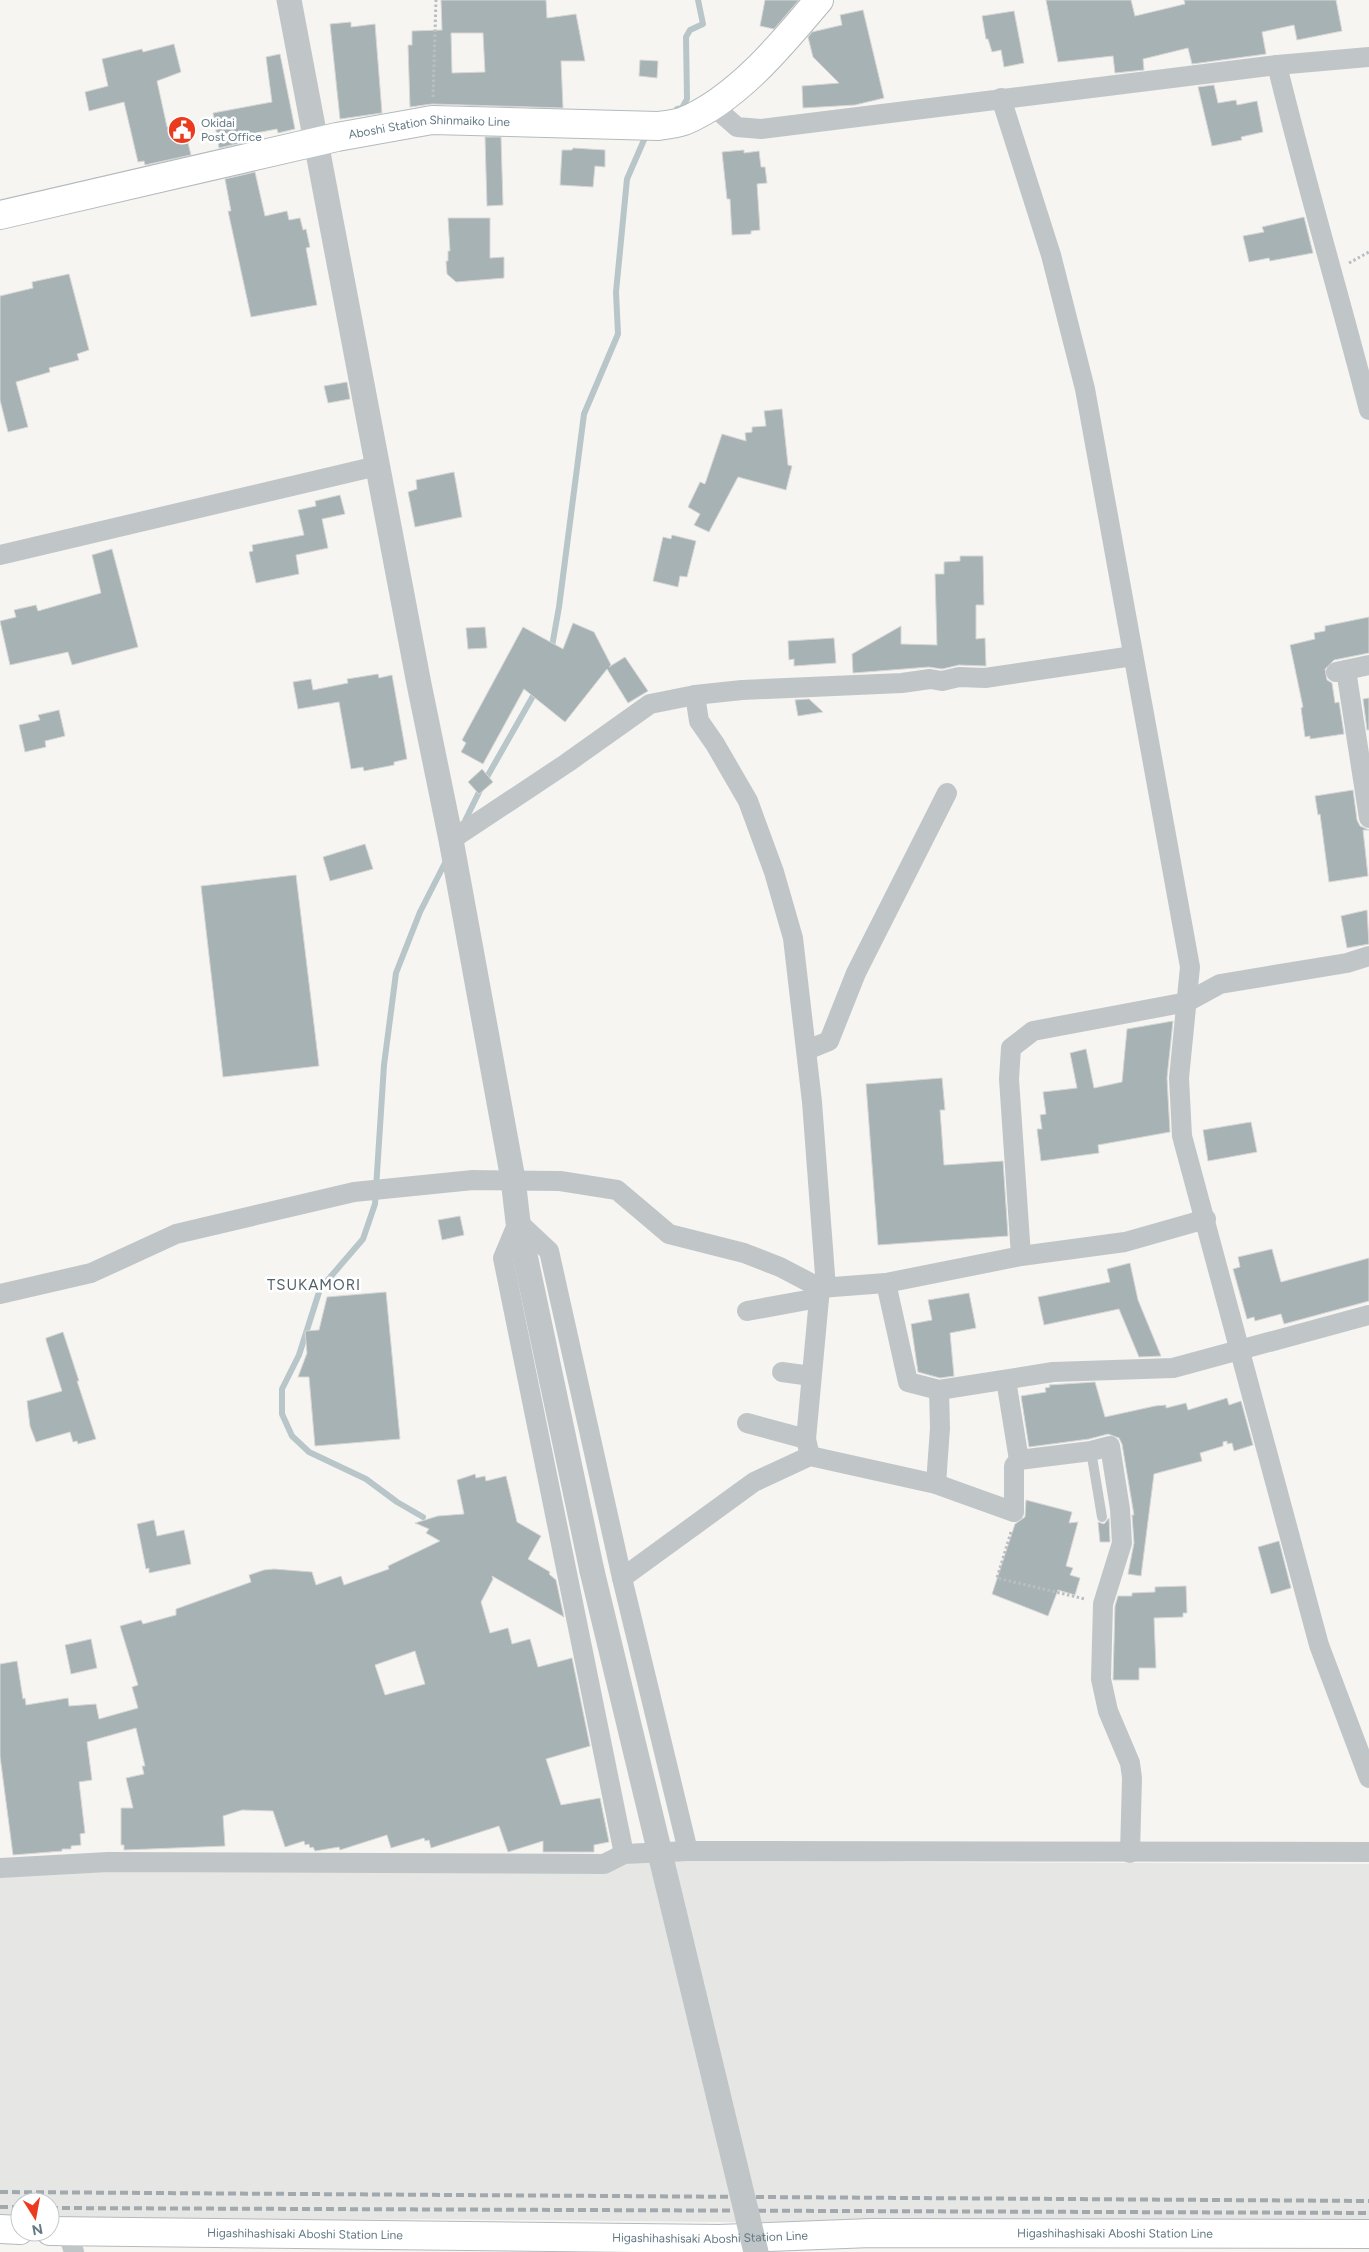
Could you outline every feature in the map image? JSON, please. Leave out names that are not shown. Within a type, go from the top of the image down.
[{"type":"main road","name":"Aboshi Station Shinmaiko Line","points":[[0,215],[316,142],[432,120],[658,126],[682,122],[713,106],[786,39],[819,0]]},
{"type":"main road","name":"Higashihashisaki Aboshi Station Line","points":[[64,2238],[781,2245],[871,2233],[1369,2234]]},
{"type":"street","points":[[289,0],[377,466],[451,840],[513,1179],[518,1222],[592,1572],[756,2252]]},
{"type":"street","points":[[713,106],[737,127],[761,129],[1277,65],[1369,57]]},
{"type":"street","points":[[1277,65],[1369,410]]},
{"type":"street","points":[[1001,98],[1052,255],[1085,389],[1190,967],[1179,1078],[1182,1136],[1206,1219],[1319,1645],[1369,1778]]},
{"type":"street","points":[[0,555],[377,466]]},
{"type":"street","points":[[451,840],[650,704],[695,695],[930,679],[942,681],[959,677],[986,678],[1133,656]]},
{"type":"street","points":[[1369,666],[1341,671],[1369,818]]},
{"type":"street","points":[[695,695],[699,721],[715,744],[748,801],[774,872],[793,938],[807,1050],[821,1291],[811,1376],[808,1448]]},
{"type":"street","points":[[807,1050],[829,1041],[856,973],[947,793]]},
{"type":"street","points":[[1021,1256],[1009,1080],[1011,1048],[1033,1032],[1187,1002],[1220,984],[1347,963],[1369,956]]},
{"type":"street","points":[[0,1294],[91,1273],[176,1234],[354,1192],[472,1180],[513,1179],[560,1181],[617,1190],[669,1234],[744,1253],[780,1267],[821,1291]]},
{"type":"street","points":[[746,1311],[821,1291],[886,1284],[1021,1256],[1125,1242],[1206,1219]]},
{"type":"street","points":[[518,1222],[549,1251],[622,1578],[688,1851]]},
{"type":"street","points":[[518,1222],[503,1258],[624,1854]]},
{"type":"street","points":[[886,1284],[908,1382],[939,1390],[1072,1371],[1173,1368],[1369,1315]]},
{"type":"street","points":[[782,1372],[811,1376]]},
{"type":"street","points":[[1006,1380],[1019,1460]]},
{"type":"street","points":[[936,1484],[940,1428],[939,1390]]},
{"type":"street","points":[[747,1423],[808,1448],[936,1484],[1014,1512],[1014,1466],[1019,1460],[1091,1451],[1110,1446],[1120,1509],[1122,1544],[1103,1604],[1102,1679],[1108,1711],[1130,1763],[1132,1778],[1130,1853]]},
{"type":"street","points":[[622,1578],[754,1482],[808,1448]]},
{"type":"street","points":[[0,1868],[108,1862],[604,1864],[624,1854],[688,1851],[1369,1852]]},
{"type":"lane","points":[[1091,1451],[1102,1518]]},
{"type":"path","points":[[432,120],[436,0]]},
{"type":"path","points":[[1014,1512],[1010,1538],[997,1578],[1103,1604]]},
{"type":"shaded area","points":[[716,1857],[918,1862],[1369,1864],[1369,2224],[1016,2225],[423,2219],[60,2223],[60,2192],[10,2192],[10,2222],[0,2222],[0,1876],[185,1866]]},
{"type":"building","points":[[441,0],[546,0],[547,18],[576,14],[585,61],[561,61],[563,108],[432,104],[410,107],[408,45],[412,45],[412,31],[442,30]],"holes":[[[451,33],[483,33],[485,72],[452,73]]]},
{"type":"building","points":[[765,0],[799,0],[774,29],[760,26]]},
{"type":"building","points":[[1046,0],[1131,0],[1135,16],[1185,4],[1184,0],[1336,0],[1342,31],[1297,40],[1294,25],[1262,32],[1266,54],[1192,64],[1188,48],[1143,59],[1144,70],[1115,73],[1113,56],[1058,62]]},
{"type":"building","points":[[863,10],[884,98],[855,105],[803,108],[802,86],[839,83],[813,57],[808,37],[812,32],[842,25],[840,15]]},
{"type":"building","points":[[1014,11],[1024,63],[1004,67],[1001,50],[992,52],[988,39],[986,39],[982,16]]},
{"type":"building","points":[[351,22],[351,27],[375,24],[382,113],[340,119],[330,24]]},
{"type":"building","points":[[174,44],[181,72],[157,81],[167,127],[183,123],[191,155],[145,165],[144,161],[138,162],[124,102],[89,111],[85,92],[108,86],[102,59],[142,49],[143,52]]},
{"type":"building","points":[[280,54],[295,129],[278,133],[277,129],[240,136],[241,143],[219,148],[213,113],[272,102],[266,57]]},
{"type":"building","points":[[640,60],[658,61],[657,78],[639,76]]},
{"type":"building","points":[[1214,85],[1218,103],[1236,100],[1237,105],[1257,101],[1263,132],[1241,137],[1242,140],[1212,146],[1198,87]]},
{"type":"building","points":[[485,137],[501,137],[503,205],[487,206]]},
{"type":"building","points":[[573,148],[605,150],[605,167],[595,166],[593,187],[560,185],[562,150],[572,150]]},
{"type":"building","points":[[744,150],[744,153],[759,151],[761,167],[765,167],[767,183],[757,184],[760,230],[751,231],[751,234],[732,235],[730,199],[727,199],[722,152]]},
{"type":"building","points":[[255,172],[265,216],[287,211],[289,220],[300,218],[303,230],[306,229],[310,247],[306,248],[317,305],[251,317],[228,211],[231,211],[225,179]]},
{"type":"building","points":[[1304,217],[1313,253],[1270,261],[1269,258],[1249,262],[1243,236],[1264,232],[1262,227]]},
{"type":"building","points":[[448,218],[490,218],[490,258],[504,257],[504,278],[456,282],[447,274],[446,261],[448,261],[448,251],[450,251]]},
{"type":"building","points":[[69,274],[89,350],[77,354],[79,360],[49,368],[50,372],[16,382],[28,427],[8,432],[0,400],[0,296],[33,288],[32,282]]},
{"type":"building","points":[[347,382],[350,399],[328,403],[324,386]]},
{"type":"building","points":[[782,409],[788,465],[792,466],[786,490],[738,477],[709,532],[694,525],[700,514],[688,507],[700,482],[705,484],[722,434],[746,441],[745,433],[752,432],[752,427],[766,426],[764,411]]},
{"type":"building","points":[[454,472],[462,517],[415,527],[408,492],[417,489],[416,480]]},
{"type":"building","points":[[340,495],[345,514],[322,519],[328,548],[296,555],[299,574],[256,583],[249,552],[253,551],[252,545],[304,535],[298,510],[316,506],[315,501]]},
{"type":"building","points":[[672,535],[696,541],[687,577],[680,576],[678,587],[653,581],[663,537],[671,539]]},
{"type":"building","points":[[112,549],[138,647],[72,665],[68,652],[10,665],[0,621],[16,617],[14,610],[36,605],[38,611],[101,593],[92,555]]},
{"type":"building","points":[[960,556],[983,556],[984,605],[976,605],[976,639],[985,638],[986,666],[959,665],[942,669],[929,667],[853,673],[852,654],[901,626],[901,644],[937,645],[935,574],[944,574],[944,562],[960,561]]},
{"type":"building","points":[[1369,617],[1369,653],[1334,660],[1325,669],[1327,680],[1332,683],[1335,703],[1339,702],[1344,734],[1310,739],[1310,736],[1305,737],[1301,708],[1303,707],[1290,645],[1315,639],[1314,633],[1325,631],[1325,626]]},
{"type":"building","points":[[573,623],[594,632],[611,665],[609,667],[625,657],[648,691],[628,703],[607,669],[565,722],[524,689],[483,764],[461,752],[466,743],[462,740],[523,627],[563,649]]},
{"type":"building","points":[[485,627],[487,648],[468,649],[466,628]]},
{"type":"building","points":[[834,638],[836,663],[794,666],[794,659],[789,660],[788,641]]},
{"type":"building","points":[[378,674],[379,678],[392,675],[407,759],[394,762],[394,765],[364,771],[363,767],[351,769],[339,702],[298,709],[293,682],[311,679],[313,690],[348,683],[347,679]]},
{"type":"building","points":[[1369,698],[1369,730],[1367,730],[1363,699]]},
{"type":"building","points":[[809,699],[823,712],[798,716],[795,700]]},
{"type":"building","points":[[59,710],[65,736],[45,741],[46,747],[25,752],[19,725],[40,720],[38,715]]},
{"type":"building","points":[[482,769],[493,782],[479,794],[468,782]]},
{"type":"building","points":[[1353,790],[1357,820],[1360,826],[1369,830],[1363,830],[1368,876],[1329,882],[1320,814],[1318,815],[1315,796]]},
{"type":"building","points":[[365,844],[373,869],[330,881],[323,857]]},
{"type":"building","points":[[296,875],[319,1066],[223,1077],[201,886]]},
{"type":"building","points":[[1367,910],[1369,944],[1347,948],[1341,916]]},
{"type":"building","points":[[1173,1021],[1167,1078],[1170,1132],[1098,1145],[1099,1153],[1041,1161],[1037,1129],[1042,1129],[1040,1115],[1046,1114],[1043,1092],[1077,1088],[1070,1053],[1086,1049],[1094,1088],[1122,1082],[1127,1029]]},
{"type":"building","points":[[942,1078],[945,1110],[940,1110],[944,1165],[1003,1161],[1008,1236],[878,1245],[866,1084]]},
{"type":"building","points":[[1251,1122],[1257,1152],[1208,1161],[1203,1130]]},
{"type":"building","points":[[460,1216],[464,1235],[442,1240],[438,1220]]},
{"type":"building","points":[[1272,1249],[1281,1282],[1369,1258],[1369,1301],[1284,1324],[1281,1314],[1255,1321],[1254,1317],[1247,1319],[1233,1269],[1240,1267],[1238,1257]]},
{"type":"building","points":[[1130,1263],[1138,1300],[1161,1356],[1139,1357],[1119,1309],[1044,1325],[1038,1297],[1110,1282],[1107,1269]]},
{"type":"building","points":[[386,1292],[400,1439],[315,1446],[309,1377],[298,1377],[307,1353],[305,1331],[319,1330],[327,1297]]},
{"type":"building","points":[[969,1293],[976,1328],[950,1333],[954,1376],[940,1378],[918,1372],[911,1324],[932,1320],[928,1300]]},
{"type":"building","points":[[63,1332],[96,1439],[78,1444],[77,1441],[73,1442],[70,1432],[36,1442],[30,1426],[27,1401],[62,1391],[46,1338]]},
{"type":"building","points":[[1095,1382],[1105,1417],[1155,1406],[1166,1405],[1166,1408],[1186,1403],[1188,1410],[1227,1398],[1229,1405],[1241,1401],[1253,1445],[1234,1451],[1232,1443],[1227,1444],[1227,1441],[1223,1442],[1223,1446],[1200,1453],[1202,1461],[1154,1474],[1141,1576],[1128,1574],[1134,1543],[1132,1515],[1134,1515],[1122,1444],[1119,1438],[1108,1434],[1089,1439],[1029,1447],[1021,1396],[1046,1392],[1045,1388],[1050,1387],[1049,1385]]},
{"type":"building","points":[[475,1474],[476,1478],[485,1476],[486,1481],[506,1476],[517,1522],[541,1536],[528,1559],[550,1572],[549,1574],[556,1580],[564,1617],[492,1576],[493,1579],[481,1602],[490,1633],[508,1628],[512,1644],[530,1639],[538,1667],[572,1658],[590,1746],[546,1759],[561,1805],[600,1798],[609,1842],[594,1845],[594,1852],[543,1852],[543,1841],[508,1852],[499,1826],[431,1848],[429,1840],[425,1841],[424,1838],[391,1848],[387,1835],[340,1850],[339,1847],[315,1851],[313,1847],[310,1848],[309,1844],[305,1845],[304,1841],[285,1847],[273,1811],[242,1810],[223,1816],[225,1846],[124,1850],[124,1845],[121,1845],[121,1808],[133,1808],[126,1778],[144,1774],[142,1766],[145,1766],[136,1728],[87,1742],[92,1780],[79,1782],[85,1833],[80,1834],[81,1845],[71,1846],[71,1849],[62,1849],[62,1851],[13,1855],[0,1756],[0,1664],[17,1661],[23,1699],[25,1698],[26,1705],[68,1698],[69,1706],[96,1704],[99,1719],[138,1708],[132,1687],[138,1685],[120,1626],[141,1620],[143,1624],[176,1615],[176,1609],[251,1582],[249,1575],[264,1570],[312,1572],[316,1585],[341,1576],[344,1585],[389,1569],[388,1566],[440,1541],[426,1533],[429,1529],[415,1523],[438,1516],[464,1514],[457,1480]],"holes":[[[415,1651],[425,1684],[385,1695],[375,1665]]]},
{"type":"building","points":[[1026,1500],[1072,1512],[1069,1523],[1078,1522],[1066,1566],[1073,1568],[1070,1575],[1080,1578],[1075,1595],[1058,1590],[1048,1616],[992,1594],[1015,1524],[1025,1517]]},
{"type":"building","points":[[1109,1518],[1110,1542],[1100,1542],[1098,1522],[1104,1524]]},
{"type":"building","points":[[154,1520],[157,1536],[184,1530],[191,1564],[149,1573],[149,1568],[146,1569],[137,1524]]},
{"type":"building","points":[[1279,1541],[1291,1588],[1271,1594],[1258,1547]]},
{"type":"building","points":[[1186,1586],[1187,1613],[1183,1613],[1183,1617],[1154,1618],[1156,1668],[1139,1668],[1139,1680],[1113,1680],[1115,1606],[1118,1596],[1132,1596],[1132,1593],[1155,1592],[1155,1587]]},
{"type":"building","points":[[91,1639],[97,1668],[71,1674],[65,1645]]},
{"type":"waterway","points":[[677,109],[682,108],[687,99],[686,37],[690,30],[703,24],[698,0]]},
{"type":"waterway","points":[[551,652],[559,607],[584,414],[618,334],[616,292],[627,179],[647,133]]},
{"type":"waterway","points":[[463,825],[483,784],[537,689]]},
{"type":"waterway","points":[[423,1517],[397,1502],[366,1479],[309,1452],[292,1436],[282,1414],[282,1389],[299,1355],[320,1289],[363,1239],[375,1204],[384,1065],[396,973],[420,912],[447,859]]},
{"type":"railway","points":[[0,2192],[1369,2201]]},
{"type":"railway","points":[[0,2207],[10,2207]]},
{"type":"railway","points":[[60,2208],[1369,2213]]},
{"type":"place","name":"Okidai Post Office","points":[[182,130]]},
{"type":"district","name":"TSUKAMORI","points":[[314,1285]]}]
